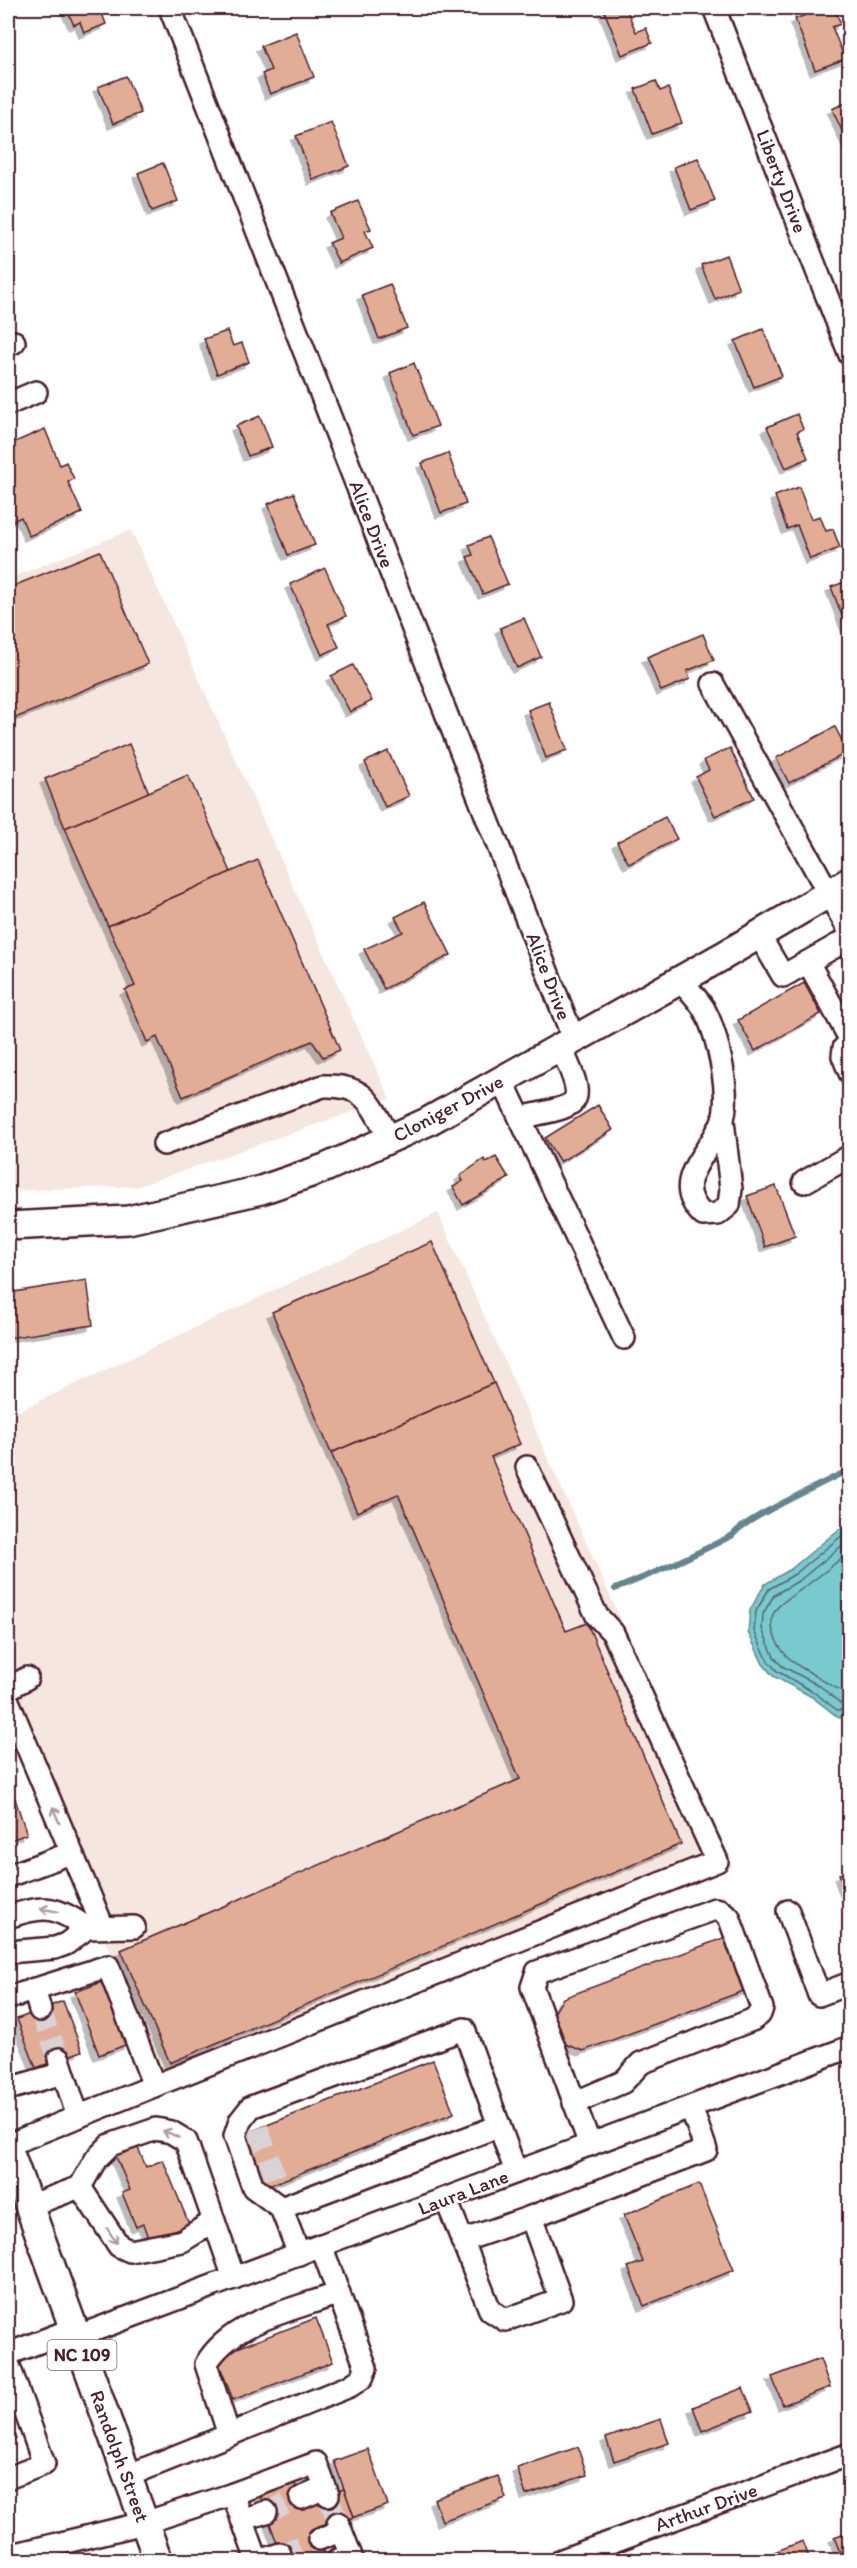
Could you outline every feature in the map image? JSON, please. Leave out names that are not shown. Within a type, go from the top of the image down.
[{"type":"main road","name":"Cloniger Drive","points":[[8,1226],[128,1220],[192,1207],[272,1186],[325,1168],[390,1139],[502,1080],[839,888]]},
{"type":"main road","name":"Randolph Street","points":[[8,2147],[158,2560]]},
{"type":"street","name":"Alice Drive","points":[[171,8],[568,1044],[577,1082],[577,1096],[573,1102],[560,1109],[520,1118]]},
{"type":"street","name":"Liberty Drive","points":[[714,8],[849,355]]},
{"type":"street","points":[[8,404],[36,392]]},
{"type":"street","points":[[713,684],[839,888],[849,932]]},
{"type":"street","points":[[759,935],[783,976],[849,938]]},
{"type":"street","points":[[808,962],[849,1039]]},
{"type":"street","points":[[681,980],[704,1009],[714,1036],[724,1092],[723,1121]]},
{"type":"street","points":[[849,1045],[844,1048],[843,1056],[849,1073]]},
{"type":"street","points":[[502,1080],[624,1338]]},
{"type":"street","points":[[164,1144],[323,1086],[340,1086],[357,1090],[372,1106],[390,1139]]},
{"type":"street","points":[[804,1182],[849,1156]]},
{"type":"street","points":[[8,2147],[154,2086],[717,1862],[613,1633],[597,1616],[527,1467]]},
{"type":"street","points":[[8,1689],[27,1678]]},
{"type":"street","points":[[8,1701],[71,1853],[95,1928]]},
{"type":"street","points":[[8,1876],[71,1853]]},
{"type":"street","points":[[8,1917],[42,1907],[66,1913],[95,1928]]},
{"type":"street","points":[[574,2103],[623,2082],[641,2063],[752,2020],[760,2014],[762,2008],[729,1917],[715,1909],[537,1972],[532,1988],[574,2103],[590,2145]]},
{"type":"street","points":[[788,1911],[819,1995],[849,1983]]},
{"type":"street","points":[[8,1952],[55,1948],[95,1928],[134,1927]]},
{"type":"street","points":[[8,1998],[108,1966],[154,2086]]},
{"type":"street","points":[[34,1989],[40,2010]]},
{"type":"street","points":[[499,2126],[277,2198],[253,2187],[235,2136],[253,2120],[251,2107],[464,2029],[516,2172]]},
{"type":"street","name":"Laura Lane","points":[[8,2354],[234,2278],[849,2047]]},
{"type":"street","points":[[8,2089],[61,2066],[78,2117]]},
{"type":"street","points":[[462,2241],[706,2150],[691,2107]]},
{"type":"street","points":[[29,2206],[80,2187],[96,2159],[110,2145],[156,2129],[171,2132],[186,2141],[234,2278]]},
{"type":"street","points":[[80,2187],[119,2246],[130,2251],[182,2241],[214,2221]]},
{"type":"street","points":[[277,2198],[299,2254]]},
{"type":"street","points":[[446,2199],[490,2310],[505,2320],[561,2300],[531,2217]]},
{"type":"street","points":[[127,2476],[350,2386],[362,2378],[366,2368],[321,2246]]},
{"type":"street","points":[[230,2434],[206,2364],[214,2350],[242,2329],[339,2293]]},
{"type":"street","points":[[8,2363],[44,2464],[8,2478]]},
{"type":"street","name":"Arthur Drive","points":[[562,2560],[849,2454]]},
{"type":"street","points":[[8,2556],[144,2523],[233,2494],[316,2463],[327,2492],[301,2498]]},
{"type":"street","points":[[233,2494],[257,2560]]},
{"type":"street","points":[[242,2520],[266,2512]]},
{"type":"street","points":[[319,2540],[340,2527],[351,2556],[338,2560]]},
{"type":"shaded area","points":[[131,530],[390,1099],[139,1186],[8,1191],[8,579]]},
{"type":"shaded area","points":[[438,1213],[732,1867],[160,2085],[8,1684],[8,1416]]},
{"type":"water","points":[[849,1521],[849,1716],[839,1718],[812,1697],[773,1676],[763,1664],[748,1632],[750,1610],[765,1584],[791,1569]]},
{"type":"building","points":[[66,8],[100,8],[106,24],[84,33],[80,22],[74,25]]},
{"type":"building","points":[[603,8],[626,8],[636,32],[646,28],[652,43],[622,55]]},
{"type":"building","points":[[824,8],[825,10],[834,8],[841,24],[832,27],[845,59],[815,70],[795,19]]},
{"type":"building","points":[[296,32],[314,77],[270,94],[262,74],[271,70],[261,46]]},
{"type":"building","points":[[126,76],[141,113],[113,124],[98,87]]},
{"type":"building","points":[[656,81],[660,91],[668,88],[682,123],[652,134],[635,89]]},
{"type":"building","points":[[850,101],[850,148],[832,109]]},
{"type":"building","points":[[331,122],[349,166],[313,180],[296,136]]},
{"type":"building","points":[[698,158],[715,201],[691,210],[674,167]]},
{"type":"building","points":[[163,163],[178,201],[152,211],[138,173]]},
{"type":"building","points":[[358,201],[371,229],[365,231],[373,248],[339,263],[329,243],[341,238],[330,213]]},
{"type":"building","points":[[726,255],[739,289],[715,299],[701,265]]},
{"type":"building","points":[[390,284],[407,328],[379,339],[362,295]]},
{"type":"building","points":[[763,329],[782,376],[754,387],[735,341]]},
{"type":"building","points":[[227,331],[233,346],[242,343],[249,362],[217,374],[204,339]]},
{"type":"building","points":[[414,363],[438,426],[413,435],[390,373]]},
{"type":"building","points":[[797,414],[803,429],[797,432],[808,458],[786,468],[767,427]]},
{"type":"building","points":[[260,416],[272,447],[248,456],[236,426]]},
{"type":"building","points":[[45,429],[60,465],[66,462],[74,479],[68,482],[82,513],[29,536],[21,517],[13,521],[8,508],[8,445]]},
{"type":"building","points":[[448,453],[466,504],[441,513],[422,463]]},
{"type":"building","points":[[799,487],[811,519],[820,516],[826,531],[833,529],[840,548],[810,559],[797,525],[787,529],[775,496]]},
{"type":"building","points":[[294,493],[315,545],[288,555],[268,504]]},
{"type":"building","points":[[488,537],[508,584],[483,594],[467,557],[473,555],[469,545]]},
{"type":"building","points":[[100,551],[148,664],[8,721],[8,588]]},
{"type":"building","points":[[325,568],[346,616],[328,624],[339,647],[322,655],[290,584]]},
{"type":"building","points":[[850,580],[850,624],[846,626],[831,587]]},
{"type":"building","points":[[524,618],[541,657],[517,668],[500,628]]},
{"type":"building","points":[[703,634],[714,660],[687,671],[690,679],[661,691],[647,657]]},
{"type":"building","points":[[353,665],[372,701],[350,712],[331,676]]},
{"type":"building","points":[[549,702],[567,750],[546,758],[528,710]]},
{"type":"building","points":[[835,727],[848,752],[789,783],[776,758]]},
{"type":"building","points":[[129,744],[149,793],[65,828],[45,779]]},
{"type":"building","points":[[730,748],[754,798],[715,816],[696,777],[709,770],[704,760]]},
{"type":"building","points":[[388,751],[409,796],[385,807],[365,762]]},
{"type":"building","points":[[188,775],[231,872],[108,926],[65,828]]},
{"type":"building","points":[[665,817],[677,839],[629,864],[617,842]]},
{"type":"building","points":[[258,860],[340,1050],[323,1057],[312,1041],[183,1097],[157,1037],[147,1042],[125,990],[135,986],[108,926]]},
{"type":"building","points":[[424,902],[451,955],[384,989],[364,949],[403,932],[395,917]]},
{"type":"building","points":[[804,983],[821,1014],[755,1051],[738,1020]]},
{"type":"building","points":[[598,1105],[613,1130],[560,1162],[545,1138]]},
{"type":"building","points":[[496,1157],[509,1178],[463,1205],[453,1187],[463,1181],[460,1176],[484,1159],[486,1162]]},
{"type":"building","points":[[776,1186],[795,1236],[765,1247],[747,1196]]},
{"type":"building","points":[[432,1242],[494,1383],[331,1453],[272,1312]]},
{"type":"building","points":[[87,1280],[93,1325],[8,1338],[8,1293]]},
{"type":"building","points":[[494,1383],[520,1444],[491,1457],[566,1631],[587,1623],[681,1844],[170,2063],[121,1950],[520,1779],[398,1494],[357,1512],[331,1453]]},
{"type":"building","points":[[10,1784],[27,1834],[8,1841],[8,1785]]},
{"type":"building","points":[[850,1871],[850,1906],[839,1874]]},
{"type":"building","points":[[726,1937],[746,1990],[583,2051],[565,2044],[554,2013],[563,1998]]},
{"type":"building","points":[[105,1981],[128,2044],[99,2055],[75,1992]]},
{"type":"building","points":[[63,2001],[82,2051],[36,2068],[17,2019]]},
{"type":"building","points":[[433,2060],[454,2113],[265,2187],[244,2134]]},
{"type":"building","points":[[136,2143],[146,2167],[163,2160],[189,2224],[149,2240],[143,2224],[136,2227],[122,2193],[130,2190],[114,2152]]},
{"type":"building","points":[[699,2184],[734,2270],[644,2306],[628,2267],[643,2262],[624,2215]]},
{"type":"building","points":[[316,2318],[333,2362],[233,2400],[216,2356]]},
{"type":"building","points":[[820,2359],[830,2387],[783,2405],[772,2377]]},
{"type":"building","points":[[743,2388],[753,2411],[702,2431],[693,2407]]},
{"type":"building","points":[[8,2416],[16,2439],[8,2442]]},
{"type":"building","points":[[661,2419],[669,2443],[614,2461],[606,2438]]},
{"type":"building","points":[[578,2447],[587,2475],[526,2495],[517,2468]]},
{"type":"building","points":[[368,2449],[388,2505],[354,2517],[334,2461]]},
{"type":"building","points":[[498,2476],[506,2498],[442,2521],[434,2499]]},
{"type":"building","points":[[294,2481],[303,2504],[344,2489],[354,2517],[316,2531],[326,2560],[283,2560],[259,2493]]},
{"type":"building","points":[[850,2531],[850,2560],[843,2560],[834,2537]]},
{"type":"building","points":[[803,2541],[810,2560],[753,2560]]},
{"type":"waterway","points":[[615,1589],[675,1564],[733,1535],[752,1520],[850,1469]]},
{"type":"tunnel","points":[[40,2010],[59,2059]]},
{"type":"tunnel","points":[[258,2128],[277,2182]]},
{"type":"tunnel","points":[[328,2495],[338,2523]]},
{"type":"tunnel","points":[[266,2512],[301,2498]]},
{"type":"tunnel","points":[[280,2554],[319,2539]]}]
